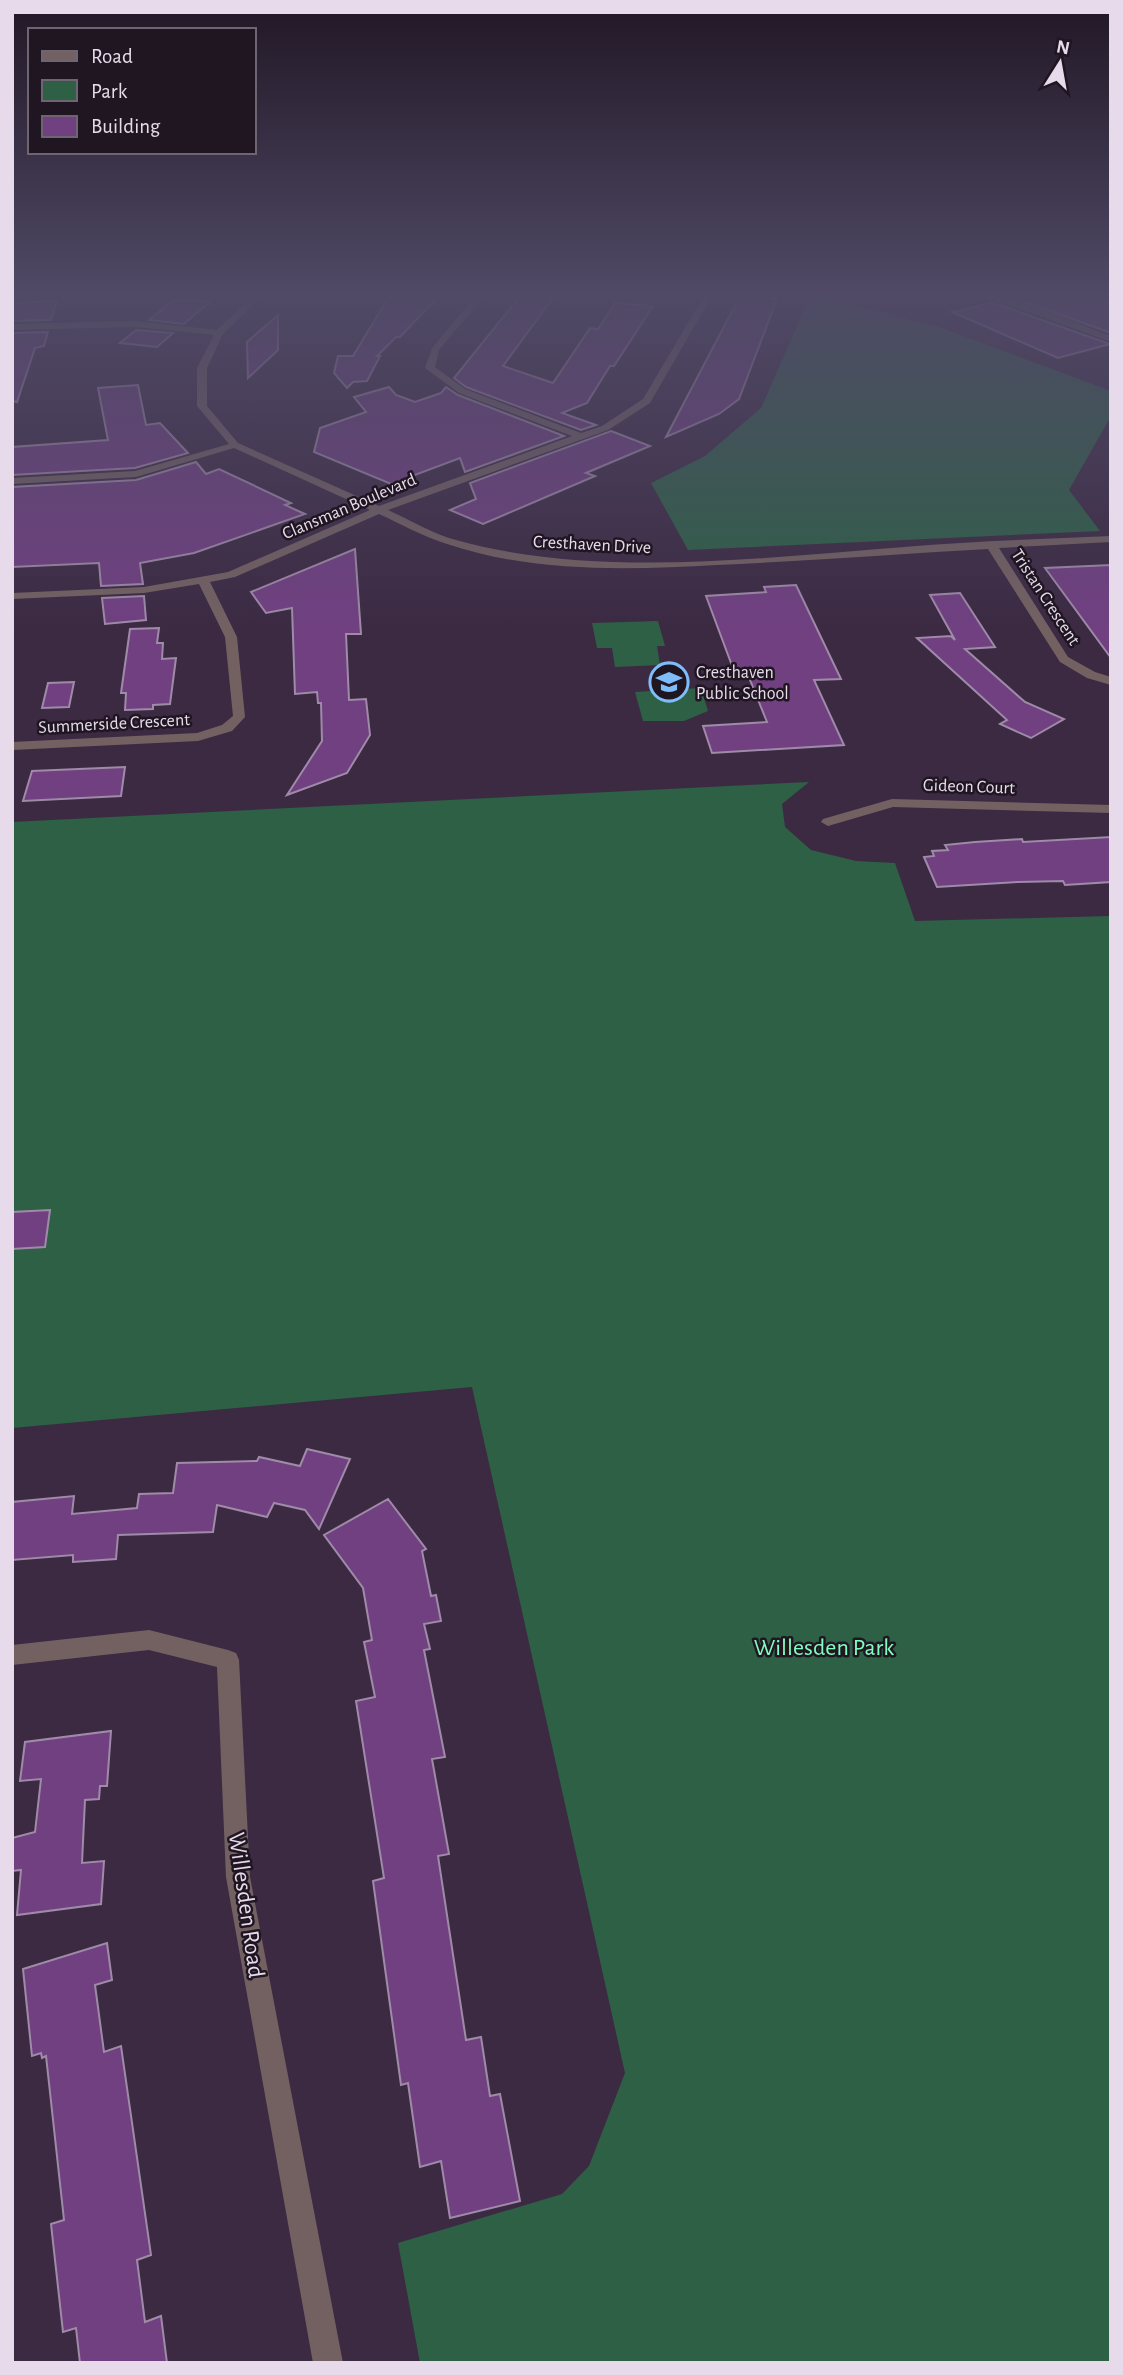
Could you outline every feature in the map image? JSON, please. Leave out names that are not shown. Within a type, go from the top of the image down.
[{"type":"street","name":"Cresthaven Drive","points":[[202,405],[235,445],[450,542],[537,561],[639,566],[853,556],[903,550],[1111,539]]},
{"type":"street","points":[[499,405],[580,436]]},
{"type":"street","name":"Clansman Boulevard","points":[[12,596],[144,590],[204,582],[230,575],[381,509],[605,428],[641,405]]},
{"type":"street","points":[[12,481],[136,474],[235,445]]},
{"type":"street","name":"Tristan Crescent","points":[[992,546],[1064,659],[1091,675],[1111,681]]},
{"type":"street","name":"Summerside Crescent","points":[[12,746],[198,737],[227,728],[239,717],[231,637],[204,582]]},
{"type":"street","name":"Gideon Court","points":[[828,822],[892,803],[1111,808]]},
{"type":"street","name":"Willesden Road","points":[[12,1655],[149,1640],[228,1660],[238,1877],[328,2363]]},
{"type":"green space","points":[[762,405],[1111,405],[1111,416],[1069,490],[1100,531],[688,550],[651,483],[705,456]]},
{"type":"green space","points":[[658,621],[665,646],[657,646],[660,665],[615,667],[612,648],[597,648],[592,623]]},
{"type":"green space","points":[[701,688],[708,711],[684,721],[643,721],[635,692]]},
{"type":"green space","name":"Willesden Park","points":[[809,782],[782,804],[785,827],[811,850],[856,861],[895,863],[915,921],[1111,916],[1111,2363],[420,2363],[398,2243],[562,2194],[589,2166],[625,2073],[472,1387],[12,1428],[12,822]]},
{"type":"building","points":[[101,405],[142,405],[146,425],[160,423],[188,453],[135,468],[12,475],[12,447],[108,440]]},
{"type":"building","points":[[360,405],[483,405],[564,436],[465,472],[460,458],[391,484],[314,452],[320,428],[366,412]]},
{"type":"building","points":[[514,405],[582,405],[562,413],[596,425],[581,430]]},
{"type":"building","points":[[683,405],[731,405],[719,414],[666,437]]},
{"type":"building","points":[[611,431],[650,446],[586,473],[595,476],[483,524],[450,510],[476,499],[470,483]]},
{"type":"building","points":[[196,462],[206,474],[219,469],[291,503],[285,505],[305,514],[194,553],[140,563],[143,584],[101,586],[99,563],[12,567],[12,487],[136,480]]},
{"type":"building","points":[[355,549],[361,634],[346,634],[349,700],[366,699],[370,735],[347,773],[287,795],[322,741],[321,703],[318,703],[317,692],[295,694],[292,608],[266,613],[251,592]]},
{"type":"building","points":[[1111,565],[1111,658],[1045,568]]},
{"type":"building","points":[[796,585],[841,679],[814,680],[844,745],[712,753],[703,726],[767,722],[746,670],[734,671],[706,596],[766,592],[764,587]]},
{"type":"building","points":[[960,593],[995,647],[965,649],[1025,702],[1064,719],[1031,738],[1000,724],[1007,720],[917,638],[951,636],[955,640],[930,595]]},
{"type":"building","points":[[144,596],[146,620],[105,624],[102,598]]},
{"type":"building","points":[[159,628],[157,643],[163,643],[162,659],[176,658],[170,704],[153,705],[153,709],[125,710],[126,693],[121,693],[130,629]]},
{"type":"building","points":[[74,682],[69,707],[42,708],[48,683]]},
{"type":"building","points":[[125,767],[121,796],[23,801],[32,771]]},
{"type":"building","points":[[1111,837],[1111,882],[1065,885],[1063,881],[1018,882],[937,887],[924,857],[934,856],[932,851],[948,850],[945,845],[1022,839],[1023,842]]},
{"type":"building","points":[[50,1210],[45,1247],[12,1249],[12,1212]]},
{"type":"building","points":[[307,1449],[350,1459],[319,1529],[305,1510],[274,1503],[267,1517],[217,1505],[213,1532],[118,1535],[116,1559],[73,1562],[73,1555],[12,1560],[12,1502],[74,1496],[72,1514],[137,1508],[139,1494],[173,1493],[177,1463],[257,1461],[259,1457],[300,1466]]},
{"type":"building","points":[[388,1499],[426,1549],[422,1551],[431,1596],[436,1595],[441,1621],[424,1624],[430,1649],[424,1650],[445,1757],[432,1759],[449,1854],[438,1856],[466,2040],[481,2037],[490,2096],[500,2094],[520,2201],[450,2218],[441,2161],[420,2167],[408,2083],[401,2085],[373,1881],[384,1878],[356,1701],[375,1697],[364,1642],[372,1640],[363,1588],[324,1535]]},
{"type":"building","points":[[111,1731],[107,1786],[100,1786],[99,1799],[85,1800],[82,1863],[104,1861],[101,1904],[17,1915],[21,1870],[12,1871],[12,1838],[35,1832],[41,1779],[20,1781],[25,1742]]},
{"type":"building","points":[[107,1943],[112,1980],[95,1985],[104,2052],[121,2046],[151,2255],[137,2260],[145,2322],[161,2316],[167,2363],[80,2363],[76,2328],[63,2332],[51,2224],[64,2220],[46,2056],[42,2058],[41,2053],[32,2056],[23,1969]]},
{"type":"place","name":"Cresthaven Public School","points":[[669,682]]}]
